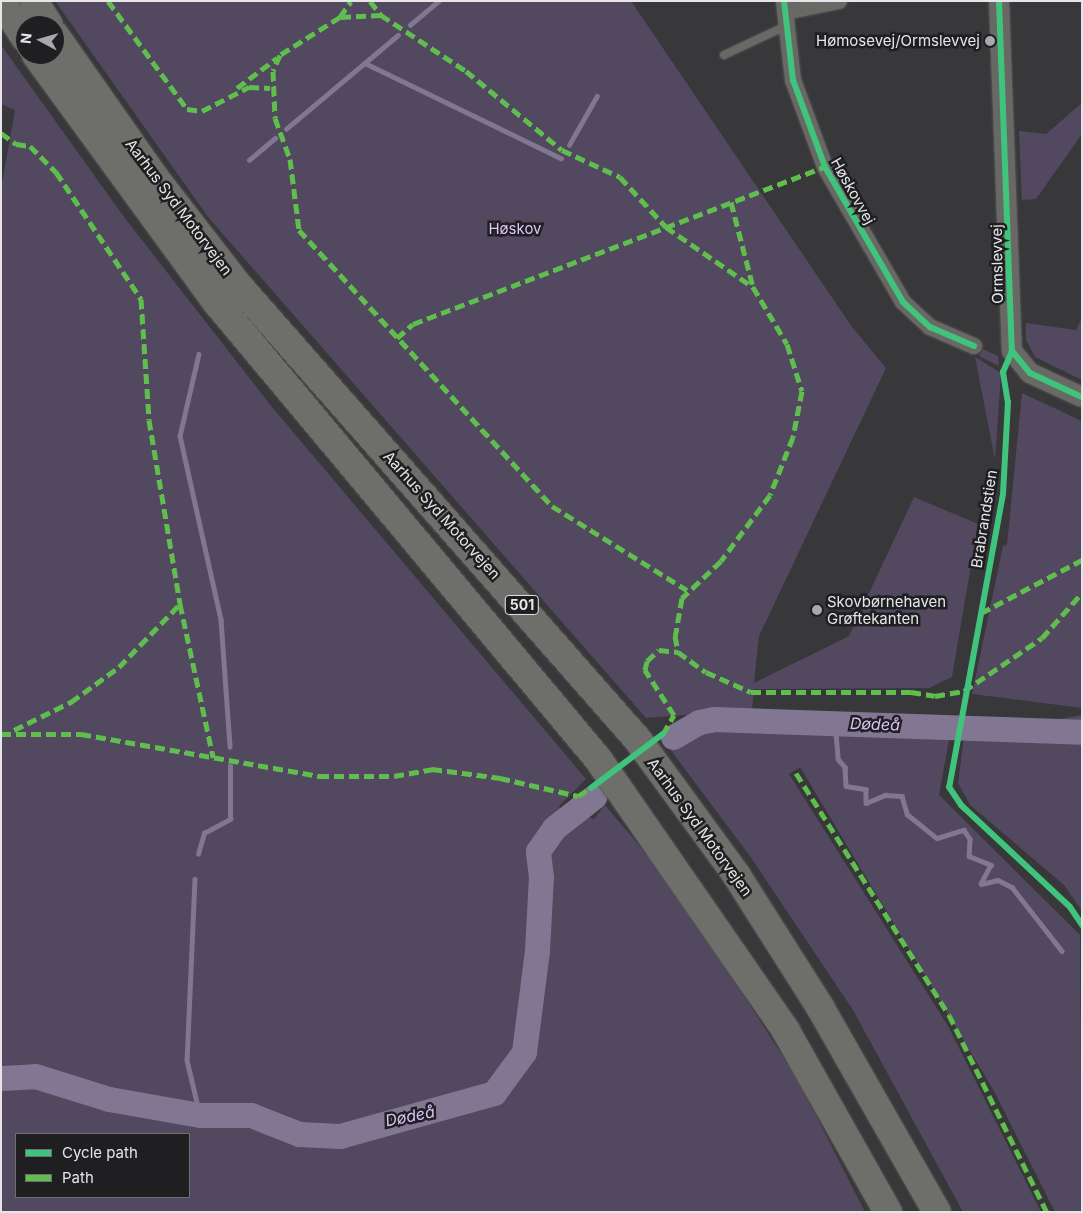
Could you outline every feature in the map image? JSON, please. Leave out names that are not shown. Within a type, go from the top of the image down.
[{"type":"highway","points":[[1,1],[15,23]]},
{"type":"highway","points":[[34,1],[43,15]]},
{"type":"highway","name":"Aarhus Syd Motorvejen","points":[[65,49],[155,178],[238,285],[638,740],[737,876],[815,998],[937,1212]]},
{"type":"highway","name":"Aarhus Syd Motorvejen","points":[[43,65],[217,303],[598,759],[786,1031],[888,1212]]},
{"type":"street","points":[[785,13],[839,1]]},
{"type":"street","name":"Ormslevvej","points":[[999,1],[1012,351],[1030,373],[1082,397]]},
{"type":"street","name":"Høskovvej","points":[[785,13],[793,80],[806,124],[892,288],[930,327],[974,346]]},
{"type":"lane","points":[[724,55],[785,13]]},
{"type":"green space","name":"Høskov","points":[[55,1],[631,1],[852,327],[886,368],[759,636],[754,683],[849,636],[914,497],[978,524],[952,677],[929,688],[754,689],[752,710],[646,718],[208,217]]},
{"type":"green space","points":[[1,45],[124,217],[272,407],[586,779],[558,807],[594,819],[605,805],[674,887],[798,1080],[865,1212],[1,1212],[1,189],[15,110],[1,104]]},
{"type":"green space","points":[[1082,103],[1082,134],[1036,199],[1022,200],[1019,131],[1046,134]]},
{"type":"green space","points":[[1082,318],[1082,380],[1035,357],[1026,340],[1026,323],[1076,330]]},
{"type":"green space","points":[[983,349],[998,356],[999,366],[979,356]]},
{"type":"green space","points":[[975,357],[1001,373],[995,460]]},
{"type":"green space","points":[[1022,393],[1082,421],[1082,708],[972,694],[1003,546],[1007,545]]},
{"type":"green space","points":[[1082,715],[1082,911],[1064,885],[970,805],[958,783],[964,736]]},
{"type":"green space","points":[[763,730],[950,735],[939,795],[1080,935],[1082,1212],[1055,1212],[994,1091],[800,767],[789,774],[948,1026],[1041,1212],[963,1212],[853,1010],[752,859],[670,749],[690,732]]},
{"type":"waterway","points":[[410,25],[439,1]]},
{"type":"waterway","points":[[286,129],[398,35]]},
{"type":"waterway","points":[[365,63],[561,158]]},
{"type":"waterway","points":[[569,145],[597,96]]},
{"type":"waterway","points":[[249,160],[275,138]]},
{"type":"waterway","points":[[199,354],[180,436],[221,620],[230,747]]},
{"type":"waterway","name":"Dødeå","points":[[673,737],[699,722],[714,719],[1082,732]]},
{"type":"waterway","points":[[835,722],[838,759],[845,767],[846,786],[866,789],[866,803],[885,795],[902,796],[907,814],[937,838],[964,830],[970,839],[969,856],[991,865],[981,884],[998,880],[1012,887],[1062,951]]},
{"type":"waterway","points":[[198,854],[204,833],[230,819],[230,766]]},
{"type":"waterway","name":"Dødeå","points":[[1,1078],[35,1076],[109,1099],[200,1115],[251,1115],[299,1134],[340,1136],[494,1093],[524,1052],[537,950],[541,877],[538,851],[554,828],[594,797]]},
{"type":"waterway","points":[[195,879],[187,1060],[200,1115]]},
{"type":"marked path","points":[[108,1],[187,109],[202,111],[249,87],[270,88]]},
{"type":"marked path","points":[[340,17],[351,1]]},
{"type":"marked path","points":[[370,1],[381,15],[466,71],[562,150],[620,177],[666,227],[753,287],[787,344],[802,391],[793,437],[770,495],[721,561],[682,598],[675,636],[678,652]]},
{"type":"marked path","points":[[381,15],[340,17],[280,55],[273,71],[275,118],[290,159],[299,230],[552,506],[687,590]]},
{"type":"marked path","points":[[237,88],[277,58]]},
{"type":"marked path","points":[[1,133],[16,144],[30,146],[56,172],[141,299],[149,420],[180,604],[213,757]]},
{"type":"marked path","points":[[397,338],[413,324],[825,167]]},
{"type":"marked path","points":[[731,202],[753,287]]},
{"type":"marked path","points":[[981,613],[1082,560]]},
{"type":"marked path","points":[[663,734],[674,715],[645,670],[647,661],[659,650],[678,652],[706,672],[751,692],[911,692],[935,696],[964,691],[1042,638],[1082,593]]},
{"type":"marked path","points":[[14,730],[71,702],[119,667],[180,604]]},
{"type":"marked path","points":[[1,734],[81,734],[319,776],[394,776],[432,769],[500,778],[578,796],[591,788]]},
{"type":"marked path","points":[[796,773],[949,1015],[1047,1212]]},
{"type":"cycle path","points":[[784,1],[793,80],[825,167],[903,302],[930,327],[974,346]]},
{"type":"cycle path","points":[[999,1],[1012,351],[1030,373],[1082,397]]},
{"type":"cycle path","name":"Brabrandstien","points":[[1012,351],[1003,372],[1008,402],[1003,494],[949,787],[961,805],[1070,907],[1082,925]]},
{"type":"cycle path","points":[[591,788],[663,734]]},
{"type":"place","name":"Hømosevej/Ormslevvej","points":[[990,41]]},
{"type":"place","name":"Skovbørnehaven Grøftekanten","points":[[817,610]]}]
